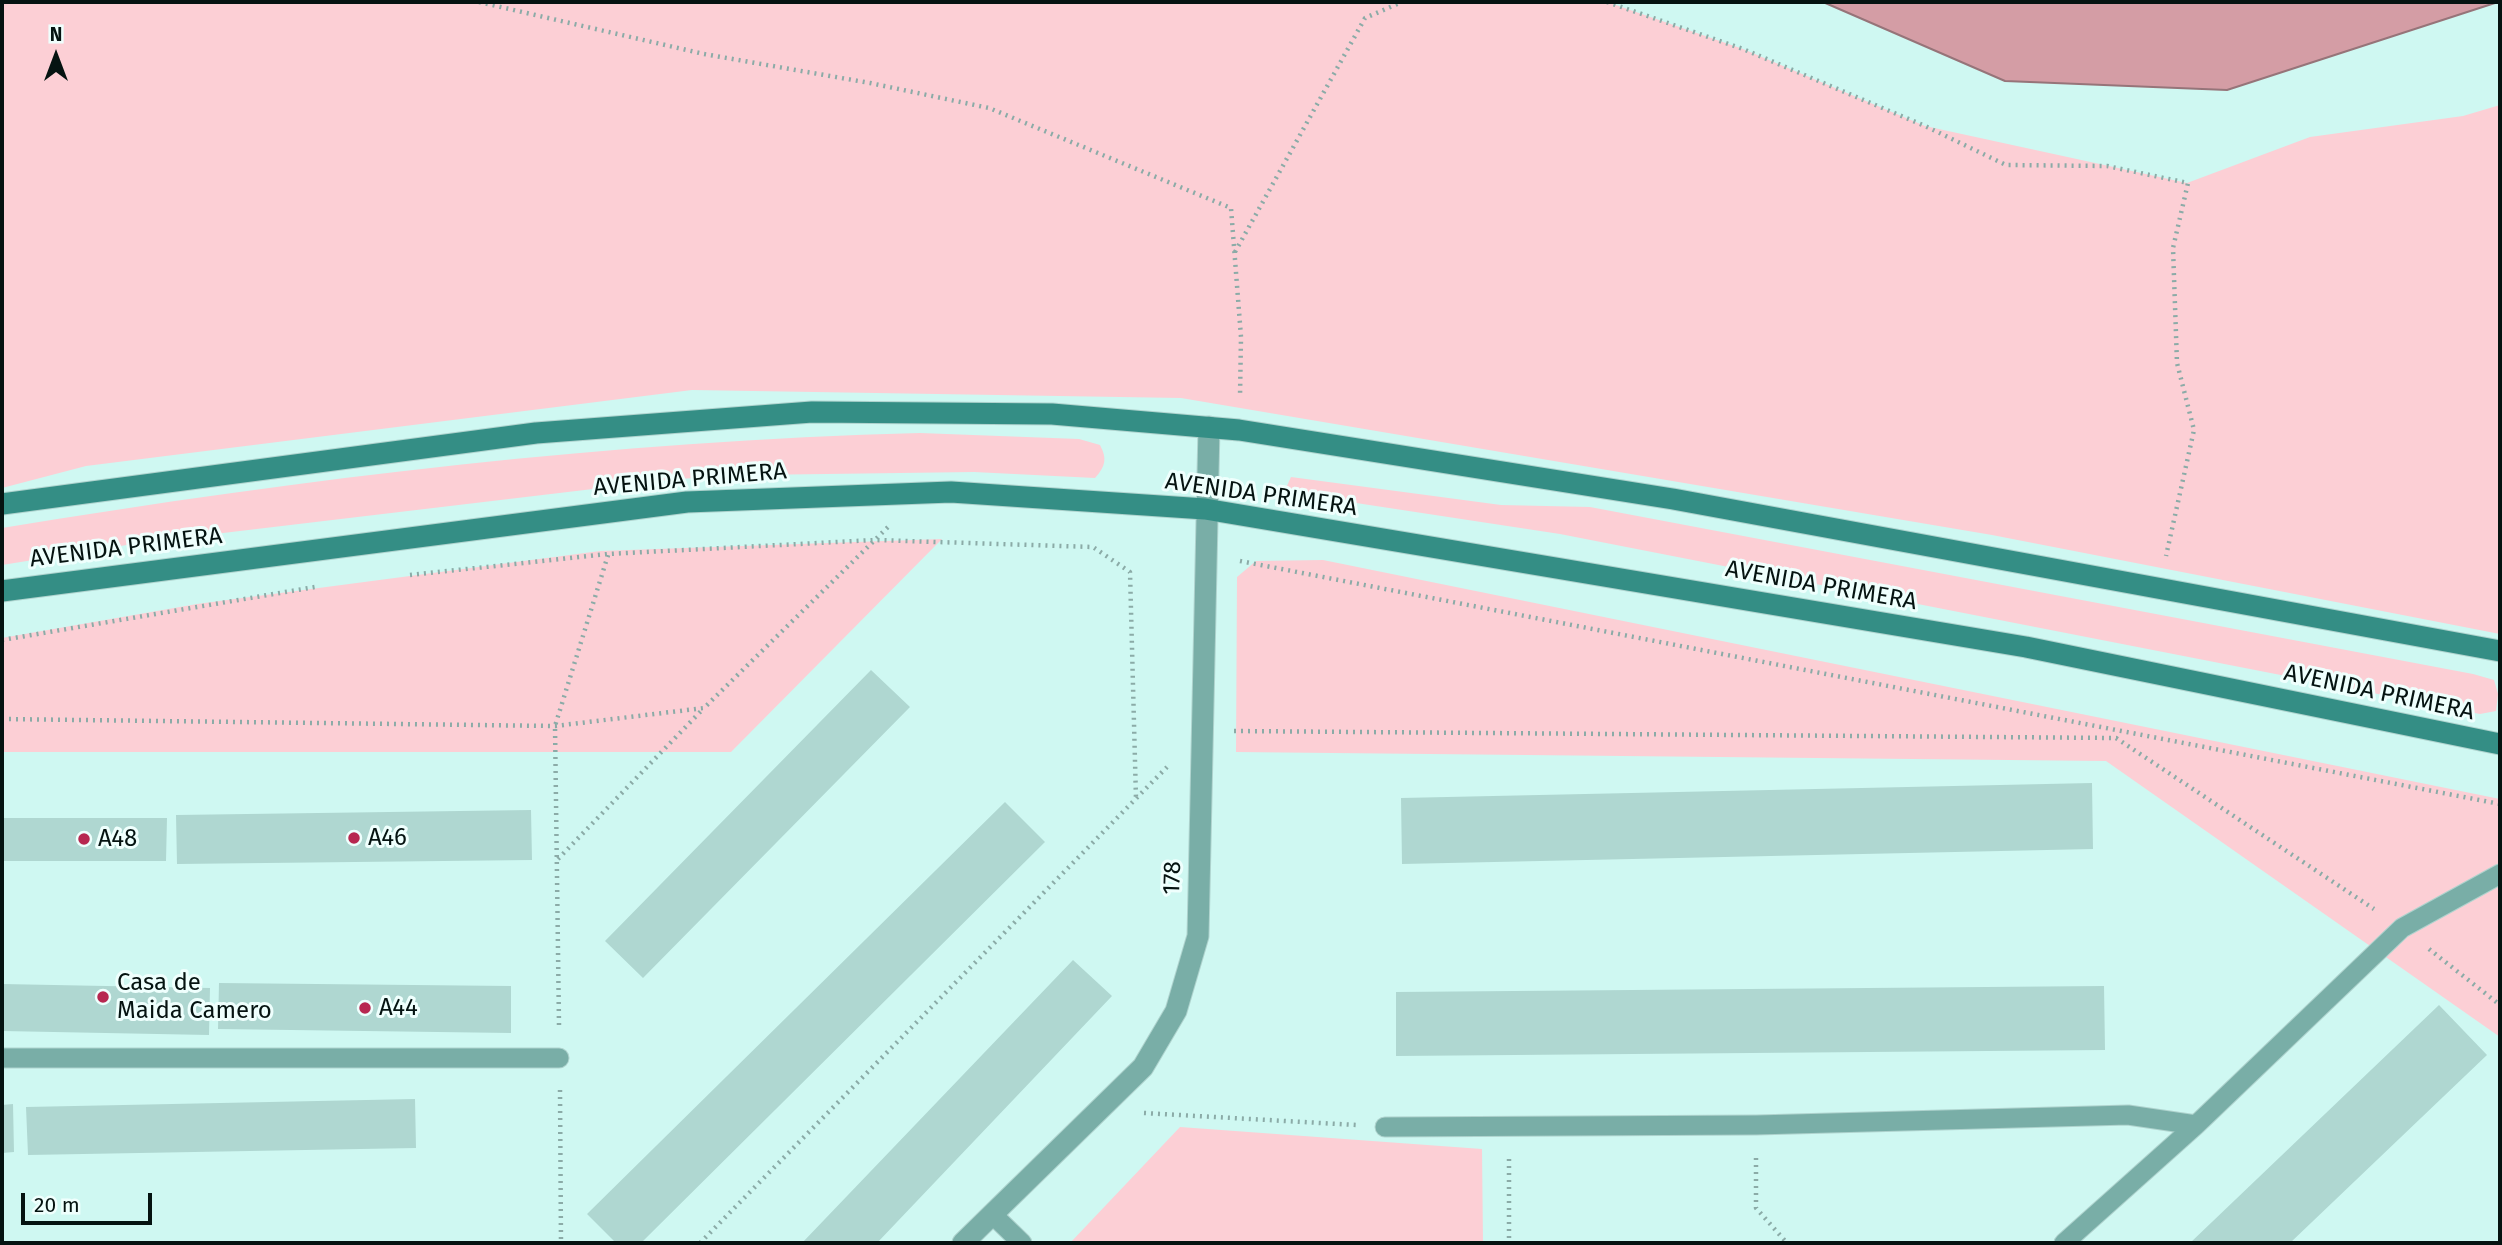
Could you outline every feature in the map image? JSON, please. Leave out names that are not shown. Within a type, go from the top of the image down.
[{"type":"street","points":[[2,503],[536,433],[811,412],[1052,414],[1240,430],[1674,499],[2500,651]]},
{"type":"street","name":"178","points":[[963,1243],[1143,1066],[1175,1011],[1198,936],[1205,509],[1209,427]]},
{"type":"street","name":"AVENIDA PRIMERA","points":[[2,591],[687,502],[924,492],[1205,509],[2026,647],[2500,744]]},
{"type":"lane","points":[[2064,1243],[2196,1125],[2402,928],[2500,874]]},
{"type":"lane","points":[[2,1058],[559,1058]]},
{"type":"lane","points":[[1385,1127],[1756,1125],[2128,1115],[2196,1125]]},
{"type":"lane","points":[[992,1214],[1022,1243]]},
{"type":"path","points":[[479,2],[704,54],[870,83],[989,108],[1231,208],[1241,337],[1240,430]]},
{"type":"path","points":[[1235,253],[1365,18],[1402,2]]},
{"type":"path","points":[[1607,2],[1744,49],[1925,125],[2006,165],[2107,166],[2188,183],[2173,248],[2173,261],[2177,363],[2194,430],[2159,588]]},
{"type":"path","points":[[557,860],[704,708],[924,492]]},
{"type":"path","points":[[561,1243],[555,726],[622,510]]},
{"type":"path","points":[[406,575],[608,554],[876,540],[1093,547],[1130,572],[1136,799]]},
{"type":"path","points":[[1205,554],[2500,804]]},
{"type":"path","points":[[2,640],[325,586]]},
{"type":"path","points":[[2,719],[555,726],[704,708]]},
{"type":"path","points":[[700,1243],[1203,730],[2116,738],[2402,928],[2500,1005]]},
{"type":"path","points":[[1098,1110],[1385,1127]]},
{"type":"path","points":[[1756,1125],[1756,1208],[1787,1243]]},
{"type":"path","points":[[1509,1127],[1509,1243]]},
{"type":"shaded area","points":[[2,2],[1607,2],[1743,49],[1925,126],[2187,183],[2310,137],[2463,116],[2500,105],[2500,634],[1992,535],[1181,398],[692,390],[86,466],[2,488]]},
{"type":"shaded area","points":[[1823,2],[2498,2],[2227,90],[2005,81]]},
{"type":"shaded area","points":[[920,433],[1079,439],[1100,445],[1104,462],[1095,478],[974,472],[752,475],[677,479],[139,543],[2,565],[2,528],[230,493],[574,453],[805,437]]},
{"type":"shaded area","points":[[1291,477],[1501,505],[1590,507],[2473,674],[2494,680],[2498,694],[2496,711],[2480,714],[1560,534],[1297,494],[1286,488]]},
{"type":"shaded area","points":[[942,539],[731,752],[2,752],[2,638],[197,604],[600,551]]},
{"type":"shaded area","points":[[1323,560],[2500,799],[2500,1037],[2106,761],[1236,752],[1237,577],[1256,561]]},
{"type":"shaded area","points":[[1180,1127],[1482,1149],[1483,1243],[1070,1243]]},
{"type":"building","points":[[871,670],[910,707],[643,978],[605,941]]},
{"type":"building","points":[[2092,783],[2093,849],[1402,864],[1401,798]]},
{"type":"building","points":[[1005,802],[1045,842],[641,1243],[616,1243],[587,1214]]},
{"type":"building","name":"A46","points":[[531,810],[532,860],[177,864],[176,815]]},
{"type":"building","name":"A48","points":[[2,818],[167,818],[166,861],[2,861]]},
{"type":"building","points":[[1073,960],[1112,996],[877,1243],[802,1243]]},
{"type":"building","name":"A44","points":[[219,983],[511,986],[511,1033],[218,1029]]},
{"type":"building","points":[[2,984],[210,988],[209,1035],[2,1031]]},
{"type":"building","points":[[2104,986],[2105,1050],[1396,1056],[1396,992]]},
{"type":"building","points":[[2439,1005],[2487,1055],[2290,1243],[2190,1243]]},
{"type":"building","points":[[415,1099],[416,1148],[28,1155],[26,1107]]},
{"type":"building","points":[[13,1104],[14,1152],[2,1153],[2,1105]]},
{"type":"place","name":"A46","points":[[354,838]]},
{"type":"place","name":"A48","points":[[84,839]]},
{"type":"place","name":"Casa de Maida Camero","points":[[103,997]]},
{"type":"place","name":"A44","points":[[365,1008]]}]
